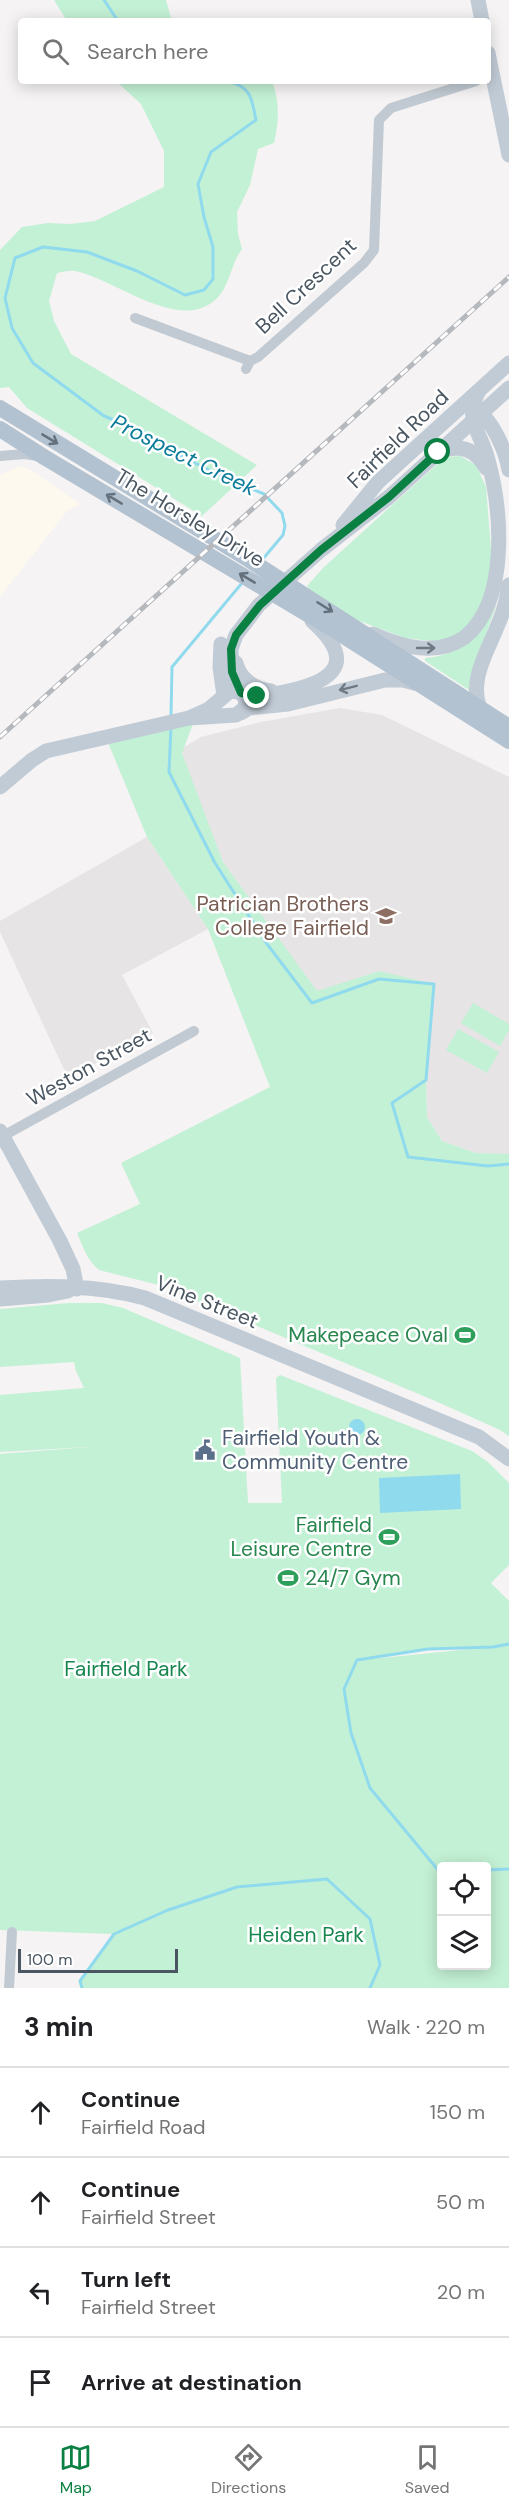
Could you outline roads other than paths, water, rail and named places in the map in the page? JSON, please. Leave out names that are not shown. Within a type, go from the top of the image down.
[{"type":"main road","points":[[478,0],[481,18]]},
{"type":"main road","points":[[491,81],[509,155]]},
{"type":"main road","name":"Fairfield Road","points":[[321,550],[378,482],[509,363]]},
{"type":"main road","points":[[507,390],[498,411],[509,470]]},
{"type":"main road","name":"Fairfield Road","points":[[260,605],[321,550],[389,497],[475,414],[507,390]]},
{"type":"main road","points":[[351,624],[384,639],[424,649],[443,647],[459,641],[472,632],[491,602],[497,583],[501,538],[495,490],[475,414],[479,391]]},
{"type":"main road","name":"The Horsley Drive","points":[[0,408],[351,624]]},
{"type":"main road","points":[[454,413],[475,414],[504,448]]},
{"type":"main road","name":"The Horsley Drive","points":[[0,429],[44,458],[298,608],[509,741]]},
{"type":"main road","points":[[438,452],[463,448],[476,454],[486,469],[495,490]]},
{"type":"main road","points":[[480,708],[476,699],[479,673],[500,620],[509,585]]},
{"type":"main road","points":[[237,714],[246,705],[233,676],[230,656],[233,640],[260,605]]},
{"type":"main road","points":[[237,714],[223,708],[224,697],[219,659],[223,639],[239,617],[260,605]]},
{"type":"main road","points":[[189,718],[206,711],[233,691],[264,696],[294,690],[324,680],[335,668],[334,647],[324,631],[298,608]]},
{"type":"main road","points":[[247,624],[235,651],[240,673],[250,684],[262,690],[294,690]]},
{"type":"main road","points":[[351,624],[509,727]]},
{"type":"main road","points":[[0,787],[42,753],[120,732],[189,718],[237,714],[249,708],[288,704],[391,679],[415,683],[443,699]]},
{"type":"main road","points":[[2,1134],[60,1241],[73,1269],[77,1289]]},
{"type":"main road","points":[[0,1288],[48,1285],[77,1289]]},
{"type":"main road","name":"Vine Street","points":[[77,1289],[96,1288],[122,1292],[155,1302],[479,1437],[509,1459]]},
{"type":"main road","points":[[0,1299],[48,1295],[77,1289]]},
{"type":"street","name":"Bell Crescent","points":[[135,318],[248,365],[364,262],[374,250],[378,139],[383,114],[391,108],[467,84]]},
{"type":"street","points":[[0,456],[26,454],[44,458]]},
{"type":"street","name":"Weston Street","points":[[2,1134],[194,1031]]},
{"type":"street","points":[[9,1988],[12,1932]]},
{"type":"water","points":[[354,1419],[360,1419],[365,1427],[363,1433],[354,1435],[349,1430],[349,1424]]},
{"type":"water","points":[[460,1474],[461,1509],[380,1513],[379,1478]]},
{"type":"waterway","name":"Prospect Creek","points":[[104,0],[116,18]]},
{"type":"waterway","name":"Prospect Creek","points":[[237,84],[249,94],[256,120],[211,152],[198,184],[204,217],[213,247],[213,279],[204,290],[185,295],[137,271],[87,252],[43,247],[15,258],[5,298],[12,328],[33,363],[104,416],[142,431],[185,458],[264,494],[282,513],[285,526],[283,535],[262,560]]},
{"type":"waterway","name":"Prospect Creek","points":[[171,716],[172,667],[242,583]]},
{"type":"waterway","name":"Prospect Creek","points":[[171,726],[169,772],[215,863],[267,944],[312,1003],[379,979],[434,984],[426,1080],[392,1103],[408,1157],[488,1166],[509,1164]]},
{"type":"waterway","name":"Prospect Creek","points":[[437,1869],[370,1788],[351,1733],[344,1689],[357,1660],[428,1649],[493,1647],[509,1644]]},
{"type":"waterway","name":"Prospect Creek","points":[[491,1870],[509,1869]]},
{"type":"waterway","name":"Prospect Creek","points":[[82,1988],[80,1981],[114,1934],[168,1910],[237,1887],[327,1879],[370,1919],[380,1965],[370,1988]]},
{"type":"railway","points":[[0,737],[509,277]]},
{"type":"place","name":"Patrician Brothers College Fairfield","points":[[386,916]]},
{"type":"place","name":"Makepeace Oval","points":[[465,1335]]},
{"type":"place","name":"Fairfield Youth & Community Centre","points":[[205,1450]]},
{"type":"place","name":"Fairfield Leisure Centre","points":[[389,1537]]},
{"type":"place","name":"24/7 Gym","points":[[288,1578]]},
{"type":"park label","name":"Fairfield Park","points":[[126,1669]]},
{"type":"park label","name":"Heiden Park","points":[[306,1935]]}]
